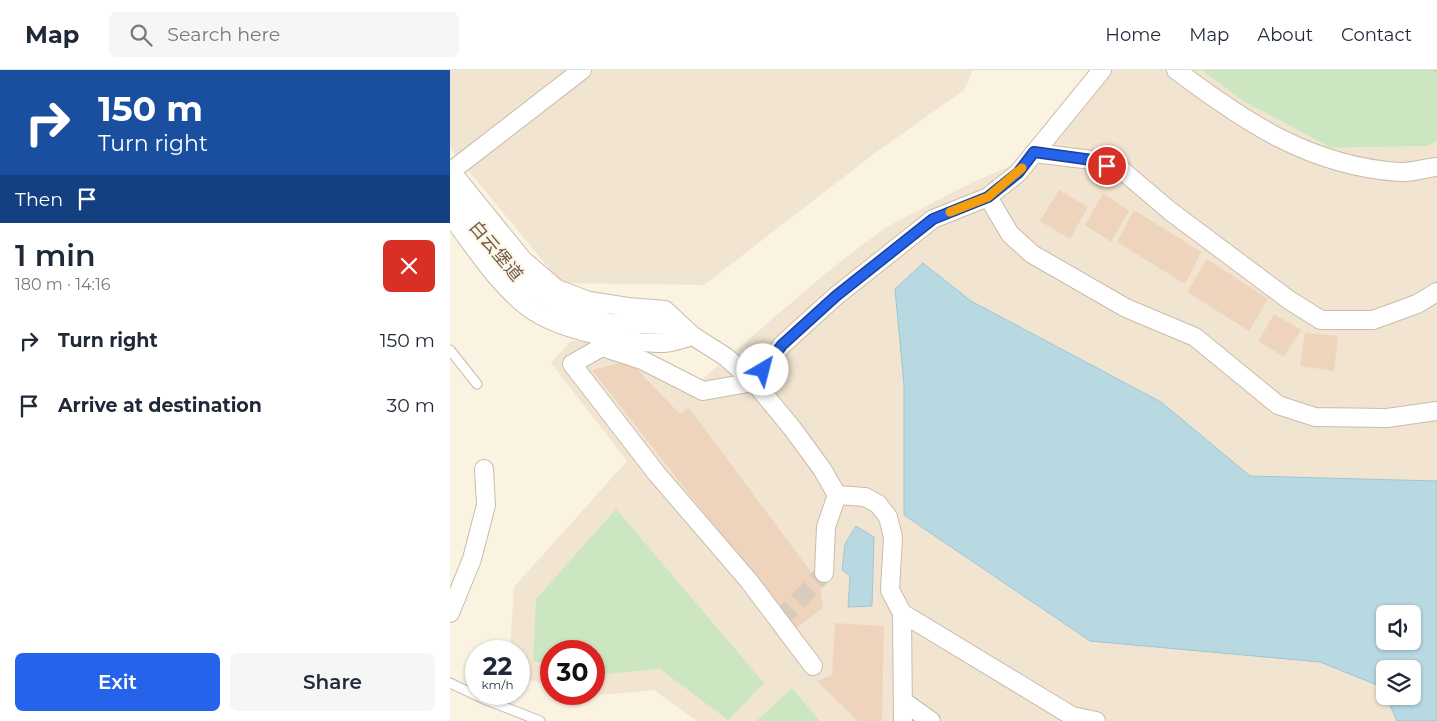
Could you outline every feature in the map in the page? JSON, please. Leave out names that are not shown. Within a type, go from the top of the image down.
[{"type":"street","points":[[582,70],[450,171],[523,260],[558,289],[589,301],[628,308],[664,310],[693,336],[726,357],[754,382],[822,469],[837,495],[826,527],[824,573]]},
{"type":"street","points":[[813,666],[749,581],[657,474],[572,364],[602,347],[642,360],[703,391],[754,382],[782,345],[836,296],[925,225],[933,219],[988,197],[1018,173],[1102,70]]},
{"type":"street","points":[[1176,70],[1214,99],[1280,140],[1336,162],[1401,172],[1437,167]]},
{"type":"street","points":[[1034,152],[1092,160],[1123,171],[1170,210],[1289,300],[1321,320],[1373,320],[1417,304],[1437,292]]},
{"type":"street","name":"白云堡道","points":[[450,194],[514,276],[555,304],[609,324],[666,326],[693,336]]},
{"type":"street","points":[[988,197],[1010,234],[1032,254],[1126,308],[1195,337],[1278,405],[1316,417],[1387,418],[1437,411]]},
{"type":"street","points":[[450,215],[506,287],[530,308],[560,324],[594,335],[665,344],[693,336]]},
{"type":"street","points":[[450,613],[472,559],[486,506],[484,469]]},
{"type":"street","points":[[837,495],[865,497],[878,504],[888,517],[893,537],[890,590],[902,614],[903,721]]},
{"type":"street","points":[[902,614],[1072,716],[1096,721]]},
{"type":"street","points":[[903,701],[931,721]]},
{"type":"lane","points":[[450,350],[477,384]]},
{"type":"lane","points":[[450,683],[484,699],[540,721]]},
{"type":"shaded area","points":[[450,70],[973,70],[964,90],[875,153],[704,285],[561,283],[450,148]]},
{"type":"shaded area","points":[[1090,70],[1201,70],[1245,102],[1331,148],[1427,146],[1437,141],[1437,721],[820,721],[792,688],[756,721],[697,721],[654,690],[605,695],[605,640],[540,640],[540,683],[530,680],[530,640],[511,640],[514,587],[627,461],[551,363],[571,341],[610,342],[701,380],[832,268],[885,228],[967,185],[1012,165]]},
{"type":"green space","points":[[1201,70],[1437,70],[1437,141],[1427,146],[1331,148],[1245,102]]},
{"type":"green space","points":[[616,509],[764,683],[728,720],[660,669],[605,674],[605,640],[540,640],[540,662],[533,661],[536,599]]},
{"type":"green space","points":[[792,688],[820,721],[756,721]]},
{"type":"water","points":[[923,263],[971,301],[1161,402],[1250,476],[1437,481],[1437,721],[1397,721],[1390,705],[1421,705],[1421,660],[1376,660],[1376,685],[1320,662],[1090,641],[904,515],[904,385],[895,289]]},
{"type":"water","points":[[856,526],[874,537],[872,606],[848,607],[850,576],[842,570],[845,544]]},
{"type":"building","points":[[1059,190],[1088,207],[1070,239],[1040,221]]},
{"type":"building","points":[[1103,193],[1129,211],[1111,242],[1085,225]]},
{"type":"building","points":[[1134,210],[1201,252],[1185,284],[1117,242]]},
{"type":"building","points":[[1207,259],[1268,299],[1249,331],[1187,292]]},
{"type":"building","points":[[1274,314],[1301,330],[1284,357],[1258,341]]},
{"type":"building","points":[[1305,333],[1338,336],[1334,371],[1300,366]]},
{"type":"building","points":[[629,361],[680,414],[689,408],[820,584],[823,608],[795,629],[592,370]]},
{"type":"building","points":[[835,623],[884,626],[882,721],[858,721],[817,681],[832,675]]},
{"type":"tunnel","points":[[779,621],[824,573]]},
{"type":"slow traffic","points":[[950,212],[988,197],[1022,168]]},
{"type":"route","points":[[763,370],[782,345],[836,296],[933,219],[988,197],[1018,173],[1034,152],[1092,160],[1107,166]]}]
